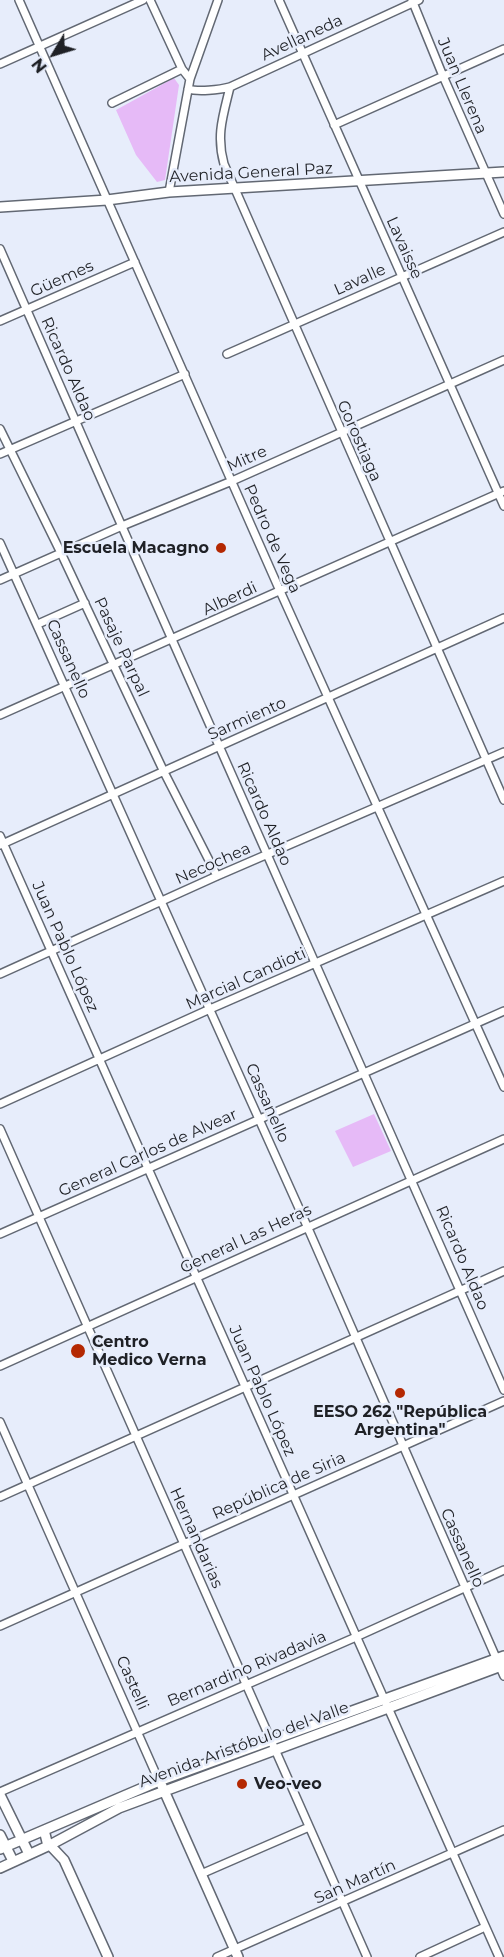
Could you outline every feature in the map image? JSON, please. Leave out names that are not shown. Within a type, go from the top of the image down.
[{"type":"main road","name":"Avenida General Paz","points":[[0,207],[107,200],[169,192],[504,172]]},
{"type":"main road","name":"Avenida Aristóbulo del Valle","points":[[3,1848],[161,1786],[501,1661]]},
{"type":"main road","name":"Avenida Aristóbulo del Valle","points":[[0,1868],[50,1845],[106,1813],[161,1786]]},
{"type":"main road","name":"Castelli","points":[[161,1786],[236,1953]]},
{"type":"main road","points":[[0,1793],[29,1854]]},
{"type":"main road","points":[[44,1830],[45,1838],[64,1860],[108,1957]]},
{"type":"main road","points":[[0,1835],[3,1848],[13,1862]]},
{"type":"street","name":"Pedro de Vega","points":[[19,0],[280,591],[504,1087]]},
{"type":"street","points":[[0,64],[143,0]]},
{"type":"street","points":[[150,0],[182,69],[190,79]]},
{"type":"street","points":[[169,192],[190,79],[218,0]]},
{"type":"street","name":"Lavaisse","points":[[279,0],[401,276],[501,493],[504,506]]},
{"type":"street","name":"Avellaneda","points":[[188,89],[198,92],[207,88],[230,87],[415,1]]},
{"type":"street","name":"Juan Llerena","points":[[415,1],[443,76],[504,214]]},
{"type":"street","points":[[334,124],[504,49]]},
{"type":"street","points":[[112,103],[182,69]]},
{"type":"street","name":"Gorostiaga","points":[[230,87],[219,147],[234,188],[504,800]]},
{"type":"street","name":"Lavalle","points":[[227,354],[504,232]]},
{"type":"street","name":"Ricardo Aldao","points":[[0,249],[413,1179],[504,1390]]},
{"type":"street","name":"Güemes","points":[[0,321],[135,262]]},
{"type":"street","name":"Mitre","points":[[0,580],[232,481],[504,360]]},
{"type":"street","points":[[0,454],[185,374]]},
{"type":"street","name":"Pasaje Parpal","points":[[0,429],[164,772],[217,876]]},
{"type":"street","name":"Alberdi","points":[[0,716],[501,493]]},
{"type":"street","name":"Cassanello","points":[[0,543],[260,1119],[402,1446],[501,1661],[504,1676]]},
{"type":"street","points":[[38,624],[85,603]]},
{"type":"street","name":"Sarmiento","points":[[1,841],[164,772],[504,618]]},
{"type":"street","name":"Necochea","points":[[0,974],[217,876],[504,752]]},
{"type":"street","name":"Juan Pablo López","points":[[1,841],[499,1957]]},
{"type":"street","name":"Marcial Candioti","points":[[0,1104],[210,1009],[504,881]]},
{"type":"street","name":"General Carlos de Alvear","points":[[0,1234],[504,1011]]},
{"type":"street","name":"Hernandarias","points":[[0,1129],[367,1957]]},
{"type":"street","name":"General Las Heras","points":[[0,1366],[504,1138]]},
{"type":"street","points":[[0,1497],[504,1271]]},
{"type":"street","name":"República de Siria","points":[[0,1626],[504,1401]]},
{"type":"street","name":"Castelli","points":[[0,1422],[161,1786]]},
{"type":"street","name":"Bernardino Rivadavia","points":[[0,1793],[504,1570]]},
{"type":"street","points":[[201,1874],[309,1827]]},
{"type":"street","name":"San Martín","points":[[217,1957],[236,1953],[504,1830]]},
{"type":"street","points":[[420,1957],[485,1927]]},
{"type":"shaded area","points":[[174,78],[179,85],[165,180],[157,182],[136,155],[116,110]]},
{"type":"shaded area","points":[[374,1114],[391,1151],[353,1167],[335,1131]]},
{"type":"place","name":"Escuela Macagno","points":[[221,548]]},
{"type":"place","name":"Centro Medico Verna","points":[[78,1351]]},
{"type":"place","name":"EESO 262 \"República Argentina\"","points":[[400,1393]]},
{"type":"place","name":"Veo-veo","points":[[242,1784]]}]
